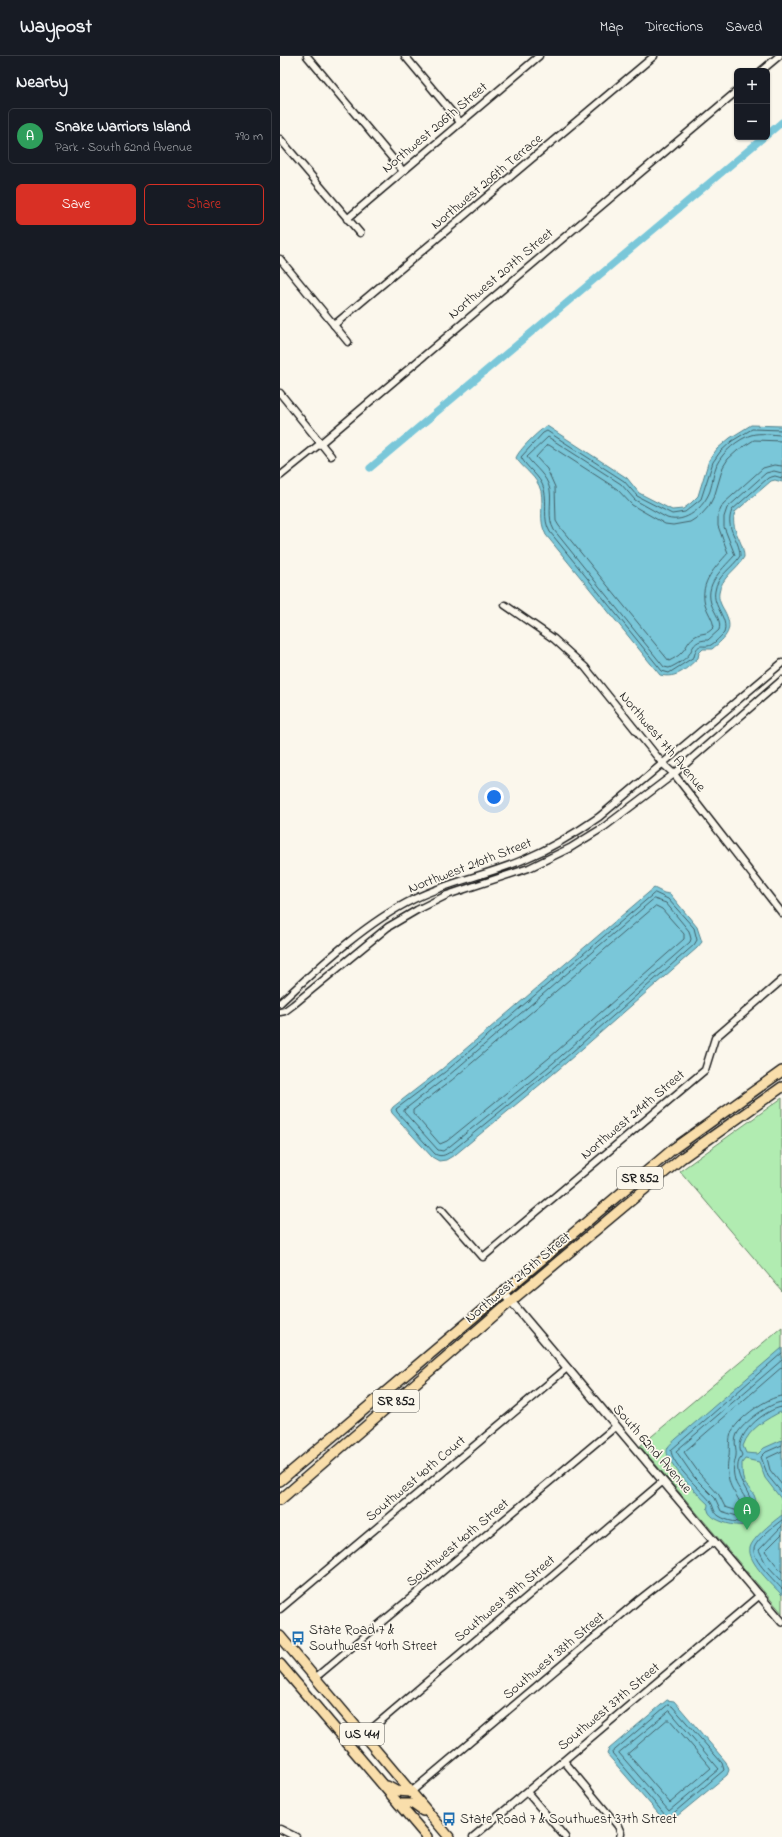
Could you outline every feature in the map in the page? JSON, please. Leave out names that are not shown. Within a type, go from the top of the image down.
[{"type":"main road","name":"Northwest 215th Street","points":[[280,1481],[673,1149],[782,1071]]},
{"type":"main road","name":"Northwest 215th Street","points":[[280,1500],[511,1301],[682,1158],[782,1087]]},
{"type":"main road","points":[[330,1439],[339,1450]]},
{"type":"main road","name":"US 441","points":[[280,1636],[449,1837]]},
{"type":"main road","name":"US 441","points":[[280,1664],[427,1837]]},
{"type":"main road","points":[[381,1783],[396,1791],[411,1792]]},
{"type":"main road","points":[[399,1804],[413,1804],[430,1815]]},
{"type":"street","points":[[307,56],[403,171]]},
{"type":"street","points":[[404,56],[460,122]]},
{"type":"street","name":"Northwest 206th Street","points":[[347,219],[539,56]]},
{"type":"street","name":"Northwest 206th Terrace","points":[[334,325],[654,56]]},
{"type":"street","points":[[764,68],[778,56]]},
{"type":"street","name":"Northwest 207th Street","points":[[280,476],[734,94]]},
{"type":"street","points":[[280,139],[360,233]]},
{"type":"street","points":[[280,259],[348,342]]},
{"type":"street","points":[[280,393],[331,456]]},
{"type":"street","name":"Northwest 7th Avenue","points":[[505,605],[554,639],[585,667],[663,764],[674,774],[782,913]]},
{"type":"street","name":"Northwest 210th Street","points":[[280,1002],[353,940],[384,916],[413,899],[443,886],[525,860],[566,839],[599,817],[782,663]]},
{"type":"street","name":"Northwest 210th Street","points":[[280,1012],[285,1011],[293,1005],[388,927],[411,913],[447,895],[529,868],[570,848],[604,827],[674,774],[782,680]]},
{"type":"street","name":"Northwest 214th Street","points":[[441,1209],[483,1257],[705,1070],[715,1038],[782,980]]},
{"type":"street","name":"South 62nd Avenue","points":[[504,1293],[662,1482],[782,1622]]},
{"type":"street","name":"Southwest 40th Court","points":[[280,1609],[567,1368]]},
{"type":"street","name":"Southwest 40th Street","points":[[315,1678],[616,1427]]},
{"type":"street","name":"Southwest 39th Street","points":[[363,1736],[662,1482]]},
{"type":"street","name":"Southwest 38th Street","points":[[411,1792],[640,1598],[714,1541]]},
{"type":"street","name":"Southwest 37th Street","points":[[473,1837],[760,1595]]},
{"type":"street","points":[[564,1761],[618,1826],[620,1835]]},
{"type":"street","points":[[527,1792],[565,1837]]},
{"type":"street","points":[[280,1829],[296,1837]]},
{"type":"green space","points":[[782,1098],[782,1291],[680,1171]]},
{"type":"green space","points":[[782,1327],[782,1613],[640,1446]]},
{"type":"water","points":[[751,425],[782,426],[782,482],[775,480],[771,481],[735,512],[735,529],[742,546],[744,557],[723,582],[719,593],[720,602],[727,617],[729,628],[725,637],[721,641],[712,649],[703,649],[699,653],[698,658],[681,672],[671,676],[660,675],[546,535],[542,524],[541,491],[537,481],[516,458],[529,441],[547,426],[627,478],[639,493],[672,510],[683,509],[698,496],[709,460],[717,449],[730,438]]},
{"type":"water","points":[[654,888],[670,894],[697,927],[702,942],[559,1069],[456,1154],[446,1160],[439,1161],[432,1157],[392,1113],[391,1110],[393,1107],[442,1069]]},
{"type":"water","points":[[782,1348],[782,1411],[754,1429],[743,1446],[746,1453],[758,1454],[764,1448],[782,1440],[782,1500],[765,1478],[759,1462],[745,1459],[742,1463],[743,1477],[744,1482],[754,1495],[756,1503],[755,1512],[745,1525],[736,1525],[718,1520],[710,1514],[708,1504],[677,1470],[668,1456],[667,1449],[670,1444]]},
{"type":"water","points":[[782,1515],[782,1595],[756,1566],[750,1554],[750,1548],[755,1539]]},
{"type":"water","points":[[667,1700],[674,1701],[726,1762],[729,1770],[727,1775],[671,1821],[664,1820],[607,1754],[609,1749]]},
{"type":"waterway","points":[[770,132],[782,122]]},
{"type":"waterway","points":[[370,468],[760,140]]},
{"type":"place","name":"Snake Warriors Island","points":[[747,1530]]},
{"type":"place","name":"State Road 7 & Southwest 40th Street","points":[[298,1638]]},
{"type":"place","name":"State Road 7 & Southwest 37th Street","points":[[449,1819]]}]
